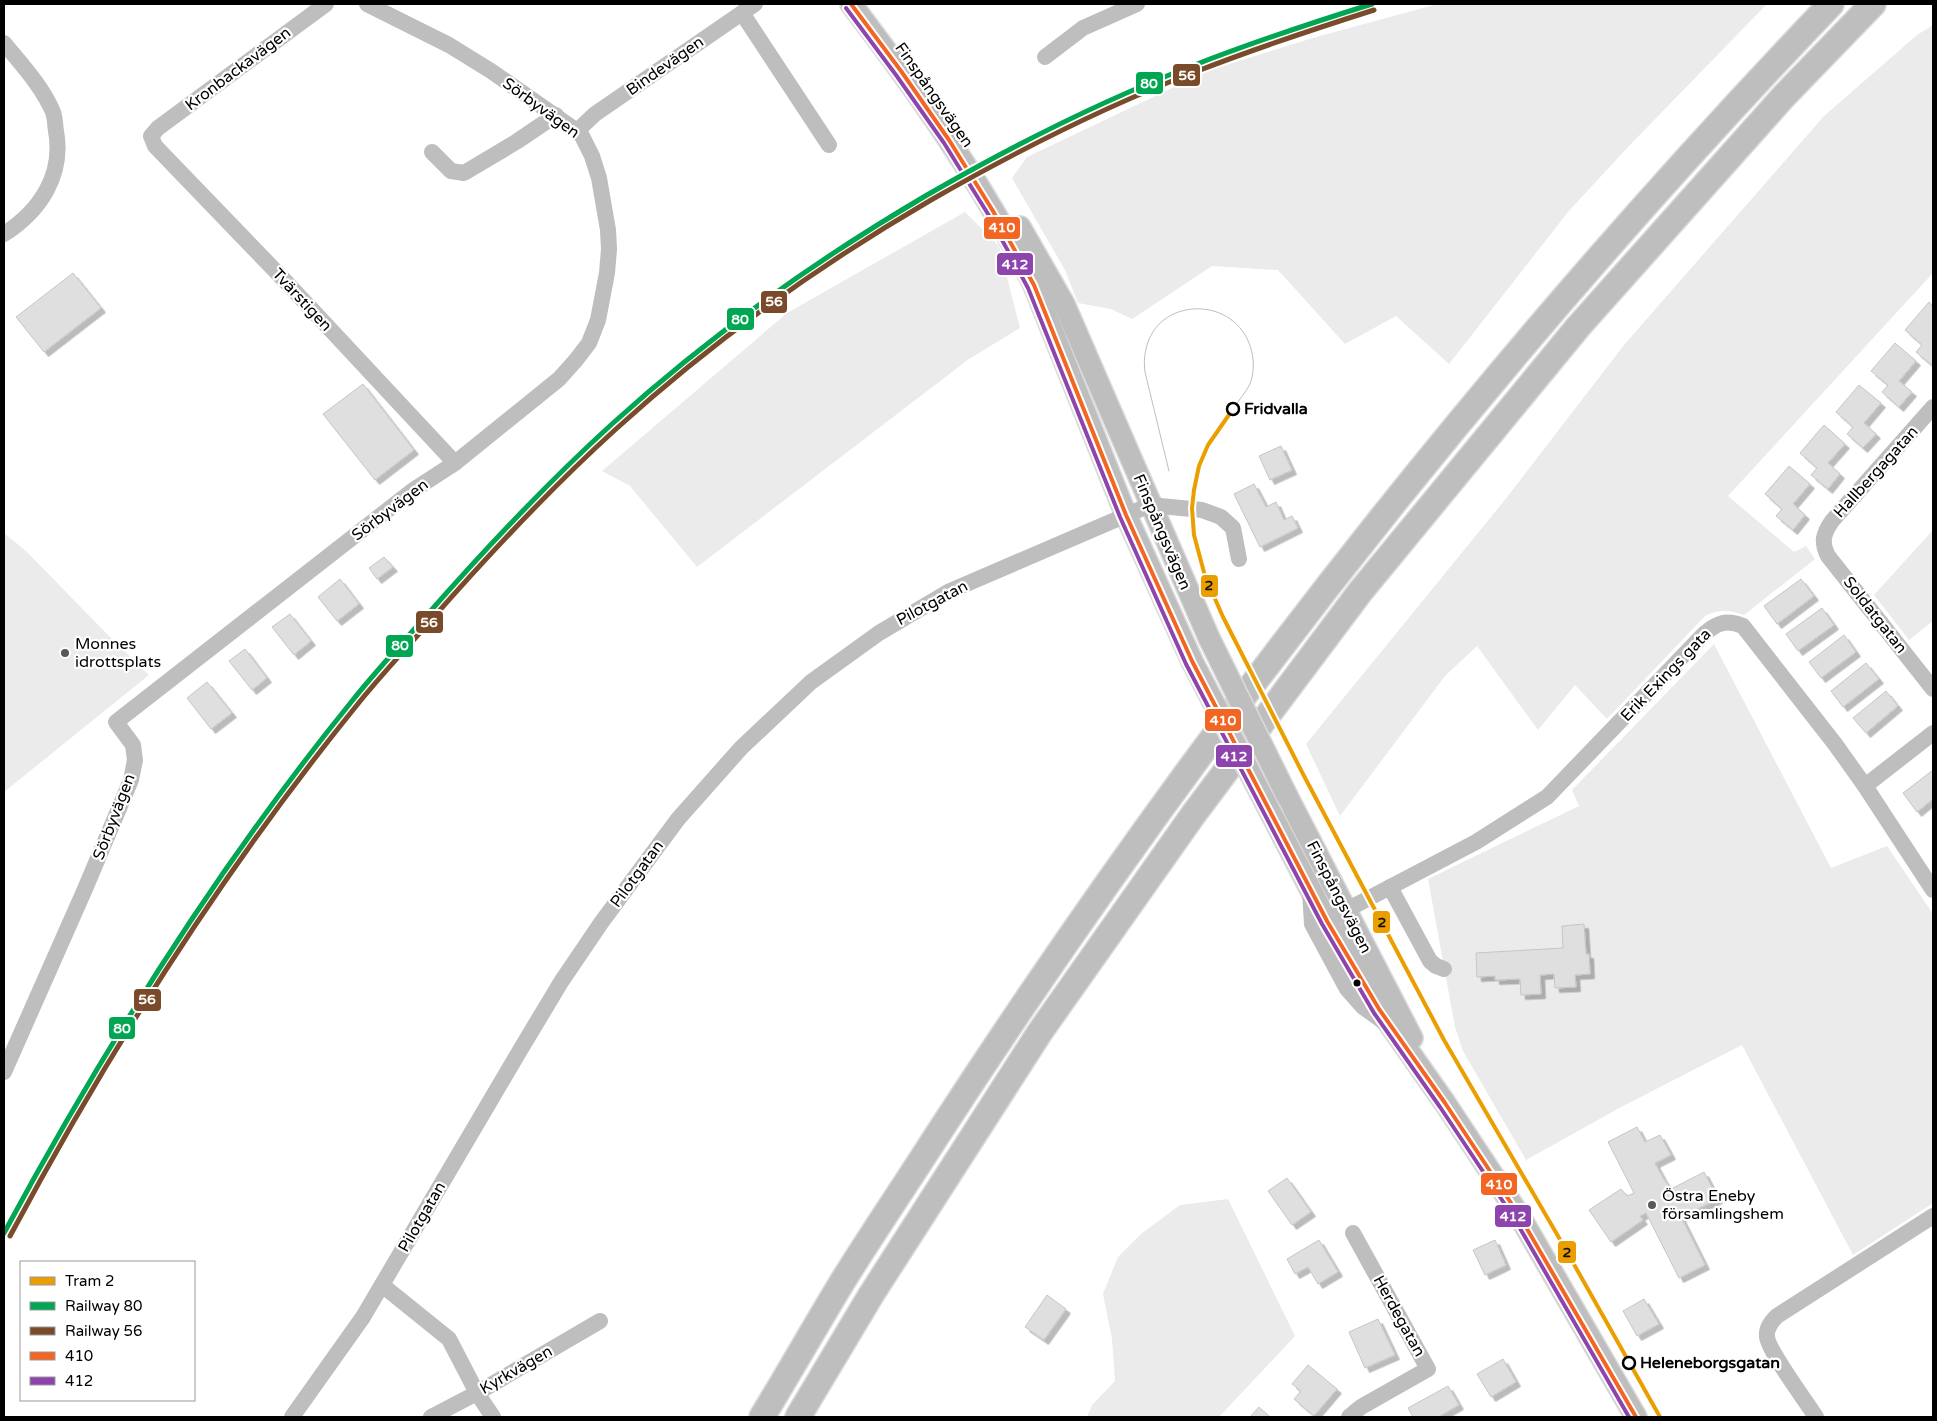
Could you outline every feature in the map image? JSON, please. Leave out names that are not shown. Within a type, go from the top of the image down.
[{"type":"highway","points":[[762,1417],[845,1277],[1015,1015],[1164,802],[1340,569],[1553,310],[1762,76],[1831,4]]},
{"type":"highway","points":[[798,1417],[871,1295],[1040,1032],[1193,815],[1360,592],[1578,327],[1784,96],[1873,4]]},
{"type":"main road","name":"Finspångsvägen","points":[[850,4],[931,100]]},
{"type":"main road","name":"Finspångsvägen","points":[[868,4],[1064,304],[1209,638],[1287,796],[1445,1103]]},
{"type":"main road","name":"Finspångsvägen","points":[[990,190],[1034,285],[1126,515],[1192,661],[1309,887],[1379,1009],[1445,1103],[1518,1215],[1636,1417]]},
{"type":"street","name":"Kronbackavägen","points":[[151,136],[158,128],[326,4]]},
{"type":"street","name":"Sörbyvägen","points":[[4,1072],[86,889],[131,780],[135,760],[133,745],[116,722],[412,491],[455,463],[559,379],[589,343],[598,320],[607,273],[608,230],[600,178],[582,136],[556,115],[449,45],[367,4]]},
{"type":"street","points":[[1045,57],[1083,28],[1138,4]]},
{"type":"street","points":[[748,8],[829,144]]},
{"type":"street","name":"Bindevägen","points":[[577,131],[595,114],[748,8]]},
{"type":"street","points":[[4,234],[29,215],[45,195],[56,170],[59,145],[53,113],[36,83],[6,50]]},
{"type":"street","points":[[432,152],[451,171],[464,173],[516,142],[556,115]]},
{"type":"street","name":"Tvärstigen","points":[[151,136],[155,146],[287,283],[455,463]]},
{"type":"street","name":"Hallbergagatan","points":[[1823,538],[1832,522],[1933,408]]},
{"type":"street","points":[[1150,505],[1202,510],[1222,517],[1233,528],[1239,559]]},
{"type":"street","name":"Pilotgatan","points":[[292,1417],[363,1317],[561,982],[601,923],[678,819],[741,748],[811,682],[879,633],[950,591],[1150,505]]},
{"type":"street","name":"Soldatgatan","points":[[1823,538],[1824,548],[1828,556],[1933,689]]},
{"type":"street","name":"Erik Exings gata","points":[[1327,921],[1476,842],[1547,797],[1704,634],[1714,625],[1721,623],[1736,623],[1743,626],[1835,744],[1865,786],[1933,890]]},
{"type":"street","points":[[1865,786],[1933,733]]},
{"type":"street","points":[[1309,887],[1312,924],[1346,989],[1363,1007],[1392,1029]]},
{"type":"street","points":[[1390,887],[1430,961],[1444,969]]},
{"type":"street","points":[[1816,1417],[1770,1346],[1767,1330],[1770,1323],[1777,1316],[1933,1216]]},
{"type":"street","name":"Herdegatan","points":[[1349,1417],[1361,1407],[1428,1369],[1353,1233]]},
{"type":"street","points":[[382,1286],[448,1339],[476,1393],[492,1417]]},
{"type":"street","name":"Kyrkvägen","points":[[431,1417],[476,1393],[600,1320]]},
{"type":"shaded area","points":[[1438,4],[1767,4],[1628,147],[1568,212],[1449,364],[1396,316],[1345,344],[1278,270],[1212,266],[1132,319],[1111,309],[1078,303],[1065,270],[1012,178],[1027,157],[1210,70],[1316,37]]},
{"type":"shaded area","points":[[1933,25],[1933,273],[1728,496],[1794,552],[1806,546],[1815,559],[1744,615],[1724,611],[1705,616],[1607,719],[1575,685],[1538,730],[1477,646],[1445,676],[1340,816],[1306,744],[1504,501],[1624,345],[1824,116],[1917,35]]},
{"type":"shaded area","points":[[965,212],[999,246],[1020,328],[969,359],[697,567],[630,486],[602,471],[787,313]]},
{"type":"shaded area","points":[[1933,530],[1933,621],[1909,640],[1874,595]]},
{"type":"shaded area","name":"Monnes idrottsplats","points":[[4,533],[26,551],[149,675],[4,792]]},
{"type":"shaded area","points":[[1714,644],[1831,868],[1887,846],[1933,914],[1933,1203],[1853,1255],[1742,1045],[1623,1106],[1526,1160],[1463,1051],[1455,1027],[1428,879],[1579,806],[1572,790]]},
{"type":"shaded area","points":[[1228,1199],[1295,1336],[1219,1417],[1087,1417],[1092,1405],[1115,1381],[1112,1339],[1103,1294],[1118,1257],[1141,1234],[1180,1205]]},
{"type":"building","points":[[73,273],[101,308],[44,352],[16,317]]},
{"type":"building","points":[[1929,302],[1933,306],[1933,366],[1916,352],[1922,345],[1905,330]]},
{"type":"building","points":[[1895,343],[1916,361],[1899,381],[1912,392],[1899,407],[1882,392],[1888,385],[1871,371]]},
{"type":"building","points":[[363,384],[414,450],[375,480],[323,414]]},
{"type":"building","points":[[1859,385],[1881,403],[1864,423],[1876,434],[1863,448],[1847,434],[1853,427],[1836,412]]},
{"type":"building","points":[[1824,425],[1845,444],[1828,463],[1840,474],[1828,489],[1811,475],[1817,468],[1800,453]]},
{"type":"building","points":[[1281,446],[1292,470],[1270,480],[1259,456]]},
{"type":"building","points":[[1789,466],[1810,484],[1793,504],[1805,515],[1793,530],[1776,516],[1782,509],[1765,494]]},
{"type":"building","points":[[1254,484],[1266,507],[1276,502],[1284,520],[1292,516],[1298,528],[1260,547],[1234,494]]},
{"type":"building","points":[[384,557],[393,567],[377,579],[369,568]]},
{"type":"building","points":[[340,579],[359,604],[337,621],[318,597]]},
{"type":"building","points":[[1801,579],[1814,596],[1777,624],[1764,606]]},
{"type":"building","points":[[1822,608],[1834,625],[1798,651],[1786,634]]},
{"type":"building","points":[[290,614],[311,641],[294,655],[272,627]]},
{"type":"building","points":[[1844,635],[1856,652],[1821,678],[1809,662]]},
{"type":"building","points":[[245,649],[267,678],[252,690],[229,661]]},
{"type":"building","points":[[1866,663],[1879,679],[1843,707],[1831,691]]},
{"type":"building","points":[[207,682],[232,713],[211,729],[187,698]]},
{"type":"building","points":[[1886,691],[1898,706],[1866,733],[1853,718]]},
{"type":"building","points":[[1933,770],[1933,799],[1917,812],[1903,793]]},
{"type":"building","points":[[1584,924],[1586,954],[1589,954],[1590,974],[1575,975],[1576,987],[1555,988],[1554,974],[1540,975],[1541,994],[1521,995],[1520,979],[1495,980],[1495,976],[1477,977],[1476,953],[1563,948],[1562,926]]},
{"type":"building","name":"Östra Eneby församlingshem","points":[[1637,1127],[1645,1142],[1660,1135],[1671,1155],[1655,1163],[1671,1189],[1704,1172],[1718,1199],[1681,1217],[1705,1265],[1679,1278],[1646,1213],[1640,1216],[1643,1220],[1611,1242],[1589,1210],[1621,1189],[1627,1196],[1634,1193],[1608,1142]]},
{"type":"building","points":[[1287,1178],[1311,1212],[1292,1225],[1268,1191]]},
{"type":"building","points":[[1319,1240],[1338,1272],[1318,1284],[1308,1267],[1295,1274],[1287,1259]]},
{"type":"building","points":[[1495,1240],[1506,1265],[1485,1275],[1473,1250]]},
{"type":"building","points":[[1047,1295],[1066,1309],[1044,1340],[1025,1327]]},
{"type":"building","points":[[1644,1299],[1659,1324],[1637,1336],[1623,1311]]},
{"type":"building","points":[[1378,1319],[1395,1355],[1365,1368],[1349,1332]]},
{"type":"building","points":[[1503,1359],[1516,1382],[1491,1397],[1477,1374]]},
{"type":"building","points":[[1308,1365],[1337,1389],[1314,1416],[1294,1399],[1301,1391],[1292,1384]]},
{"type":"building","points":[[1448,1386],[1459,1405],[1438,1417],[1413,1417],[1408,1408]]},
{"type":"building","points":[[1259,1407],[1270,1417],[1250,1417]]},
{"type":"tram line","points":[[1169,471],[1144,363],[1146,349],[1153,332],[1164,320],[1178,312],[1194,309],[1211,310],[1226,317],[1240,327],[1251,348],[1253,368],[1250,384],[1233,409]]},
{"type":"tram line","name":"2","points":[[1233,409],[1208,445],[1199,466],[1194,490],[1192,508],[1194,535],[1205,576],[1223,617],[1303,774],[1444,1040],[1660,1417]]},
{"type":"rail line","name":"80","points":[[4,1233],[42,1163],[123,1026],[255,827],[370,679],[517,516],[612,424],[686,361],[764,301],[844,246],[959,177],[1057,125],[1124,94],[1259,41],[1372,4]]},
{"type":"rail line","name":"56","points":[[10,1236],[48,1166],[128,1029],[260,831],[375,683],[521,521],[616,429],[728,335],[807,278],[889,225],[963,182],[1060,131],[1127,100],[1262,47],[1374,10]]},
{"type":"transit line","name":"410","points":[[851,4],[949,140],[993,211],[1034,285],[1126,515],[1192,661],[1327,921],[1379,1009],[1445,1103],[1519,1215],[1636,1417]]},
{"type":"transit line","name":"412","points":[[846,8],[944,143],[988,214],[1028,288],[1120,517],[1186,664],[1322,924],[1374,1013],[1514,1218],[1629,1417]]},
{"type":"place","name":"Fridvalla","points":[[1233,409]]},
{"type":"place","name":"Monnes idrottsplats","points":[[65,653]]},
{"type":"place","name":"Östra Eneby församlingshem","points":[[1652,1205]]},
{"type":"place","name":"Heleneborgsgatan","points":[[1629,1363]]}]
